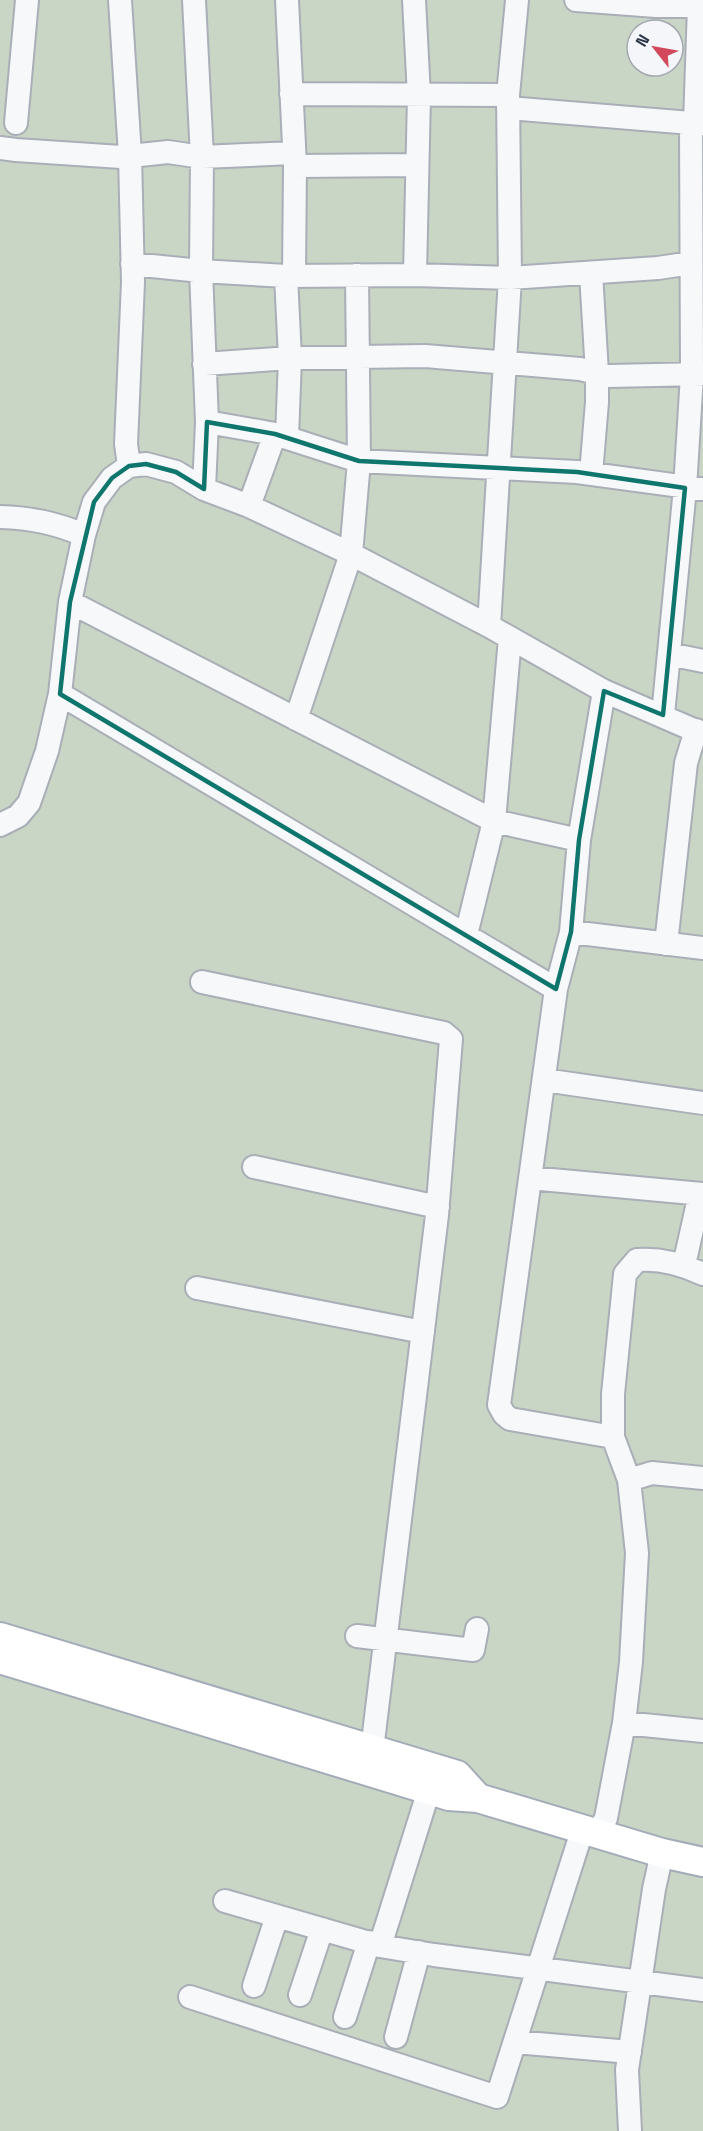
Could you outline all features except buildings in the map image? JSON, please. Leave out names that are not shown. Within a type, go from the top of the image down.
[{"type":"main road","points":[[0,1637],[458,1775],[478,1798]]},
{"type":"main road","points":[[0,1659],[449,1796],[478,1798],[662,1853],[703,1862]]},
{"type":"street","points":[[16,123],[27,0]]},
{"type":"street","points":[[120,0],[130,155],[133,282],[126,444],[129,466]]},
{"type":"street","points":[[194,0],[202,157],[201,271],[207,422],[204,489]]},
{"type":"street","points":[[249,506],[281,436],[290,358],[294,159],[287,0]]},
{"type":"street","points":[[414,0],[419,96],[415,275]]},
{"type":"street","points":[[489,626],[510,278],[508,102],[517,0]]},
{"type":"street","points":[[576,0],[701,6],[696,123],[697,375],[694,488],[669,654],[663,715]]},
{"type":"street","points":[[291,94],[419,96],[508,102],[696,123]]},
{"type":"street","points":[[0,148],[109,156],[168,152],[202,157],[416,165]]},
{"type":"street","points":[[132,264],[290,276],[415,275],[510,278],[658,268],[695,260]]},
{"type":"street","points":[[591,273],[597,373],[591,474]]},
{"type":"street","points":[[297,719],[351,554],[359,461],[357,275]]},
{"type":"street","points":[[204,364],[290,358],[425,356],[580,369],[609,376],[697,375]]},
{"type":"street","points":[[207,422],[281,436],[359,461],[499,467],[591,474],[694,488]]},
{"type":"street","points":[[0,825],[18,816],[29,803],[47,751],[60,694],[70,602],[84,535],[94,502],[112,478],[129,466],[146,464],[176,472],[204,489],[249,506],[351,554],[489,626],[604,691],[699,732],[686,763],[666,944]]},
{"type":"street","points":[[0,517],[26,518],[59,524],[84,535]]},
{"type":"street","points":[[70,602],[494,821],[579,840]]},
{"type":"street","points":[[466,935],[494,821],[510,638]]},
{"type":"street","points":[[669,654],[703,661]]},
{"type":"street","points":[[604,691],[579,840],[571,932],[556,989],[499,1405],[510,1419],[613,1437]]},
{"type":"street","points":[[60,694],[556,989]]},
{"type":"street","points":[[571,932],[703,948]]},
{"type":"street","points":[[202,982],[444,1033],[451,1039],[438,1207],[372,1750]]},
{"type":"street","points":[[544,1080],[703,1103]]},
{"type":"street","points":[[254,1167],[438,1207]]},
{"type":"street","points":[[190,1998],[497,2097],[538,1968],[590,1830],[606,1818],[624,1723],[631,1662],[637,1553],[629,1480],[613,1437],[613,1394],[625,1274],[637,1260],[651,1258],[694,1269],[702,1194],[530,1178]]},
{"type":"street","points":[[197,1288],[423,1332]]},
{"type":"street","points":[[629,1480],[652,1473],[703,1478]]},
{"type":"street","points":[[357,1636],[473,1650],[477,1629]]},
{"type":"street","points":[[624,1723],[703,1731]]},
{"type":"street","points":[[345,2017],[375,1944],[429,1790]]},
{"type":"street","points":[[630,2131],[627,2070],[654,1889],[662,1853]]},
{"type":"street","points":[[225,1900],[375,1944],[419,1952],[703,1990]]},
{"type":"street","points":[[254,1986],[277,1916]]},
{"type":"street","points":[[300,1995],[322,1929]]},
{"type":"street","points":[[396,2037],[419,1952]]},
{"type":"street","points":[[515,2042],[630,2052]]},
{"type":"highlighted area","points":[[207,422],[275,434],[359,461],[577,472],[685,488],[663,715],[604,691],[579,840],[571,932],[556,989],[60,694],[70,602],[94,502],[112,478],[129,466],[146,464],[176,472],[204,489]]},
{"type":"green space","points":[[0,0],[703,0],[703,2131],[0,2131]]}]
